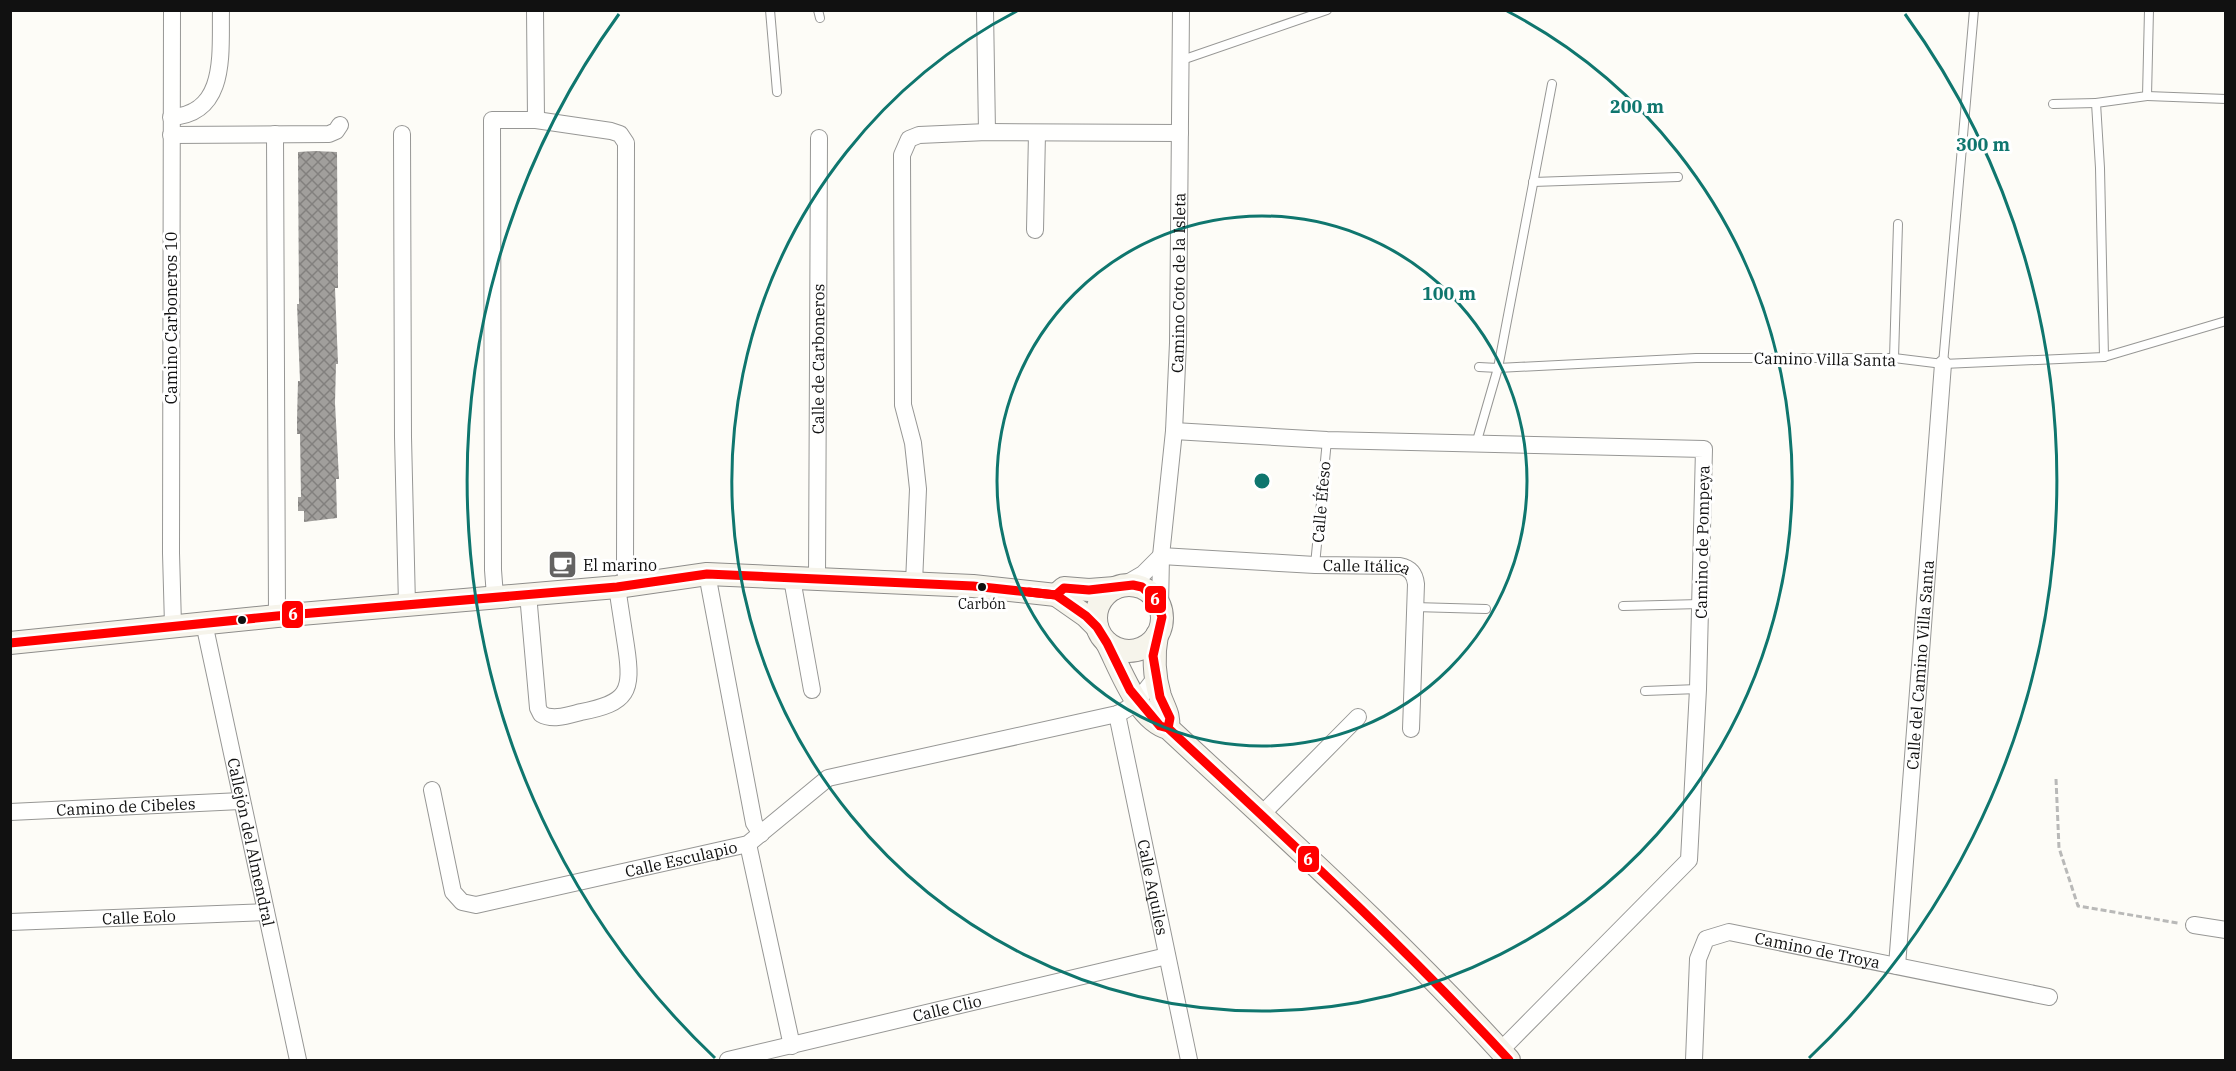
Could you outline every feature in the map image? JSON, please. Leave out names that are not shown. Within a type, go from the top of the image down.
[{"type":"street","name":"Camino Carboneros 10","points":[[172,10],[171,553],[173,626]]},
{"type":"street","points":[[171,117],[194,114],[213,91],[220,69],[221,10]]},
{"type":"street","points":[[535,10],[536,114]]},
{"type":"street","points":[[984,10],[987,132]]},
{"type":"street","name":"Camino Coto de la Isleta","points":[[1160,608],[1161,556],[1174,430],[1178,343],[1181,10]]},
{"type":"street","points":[[495,596],[492,120],[536,114],[611,131],[624,138],[626,148],[625,571],[623,586],[629,669],[627,689],[617,700],[605,708],[552,718],[541,714],[538,708],[528,594]]},
{"type":"street","points":[[171,135],[329,134],[336,131],[340,125]]},
{"type":"street","points":[[914,583],[918,489],[913,443],[903,405],[903,149],[909,140],[919,135],[987,132],[1180,133]]},
{"type":"street","points":[[1035,230],[1036,133]]},
{"type":"street","points":[[275,134],[276,616]]},
{"type":"street","points":[[402,134],[403,437],[407,605]]},
{"type":"street","name":"Calle de Carboneros","points":[[817,579],[819,138]]},
{"type":"street","name":"Calle del Camino Villa Santa","points":[[1897,966],[1943,364]]},
{"type":"street","name":"Camino de Pompeya","points":[[1174,430],[1327,440],[1704,449],[1698,689],[1689,860],[1504,1056]]},
{"type":"street","points":[[1161,556],[1143,574],[1119,586],[1101,600],[1096,618],[1102,635],[1130,690],[1160,726],[1168,728],[1262,814],[1374,922],[1504,1056]]},
{"type":"street","name":"Calle Itálica","points":[[1161,556],[1315,565],[1405,567],[1415,579],[1411,729]]},
{"type":"street","points":[[707,574],[754,822],[754,839],[792,1046]]},
{"type":"street","points":[[10,643],[276,616],[623,586],[707,574],[974,586],[1056,595],[1086,616],[1102,635],[1124,650],[1134,651],[1150,643],[1160,627],[1160,608],[1156,600],[1142,587],[1064,588],[1056,595]]},
{"type":"street","points":[[792,579],[812,690]]},
{"type":"street","name":"Callejón del Almendral","points":[[204,623],[298,1060]]},
{"type":"street","points":[[1156,635],[1154,656],[1156,677],[1160,697],[1170,718],[1168,728]]},
{"type":"street","name":"Calle Esculapio","points":[[432,790],[453,892],[457,898],[469,905],[476,905],[754,839],[828,778],[1117,714],[1126,711],[1156,677]]},
{"type":"street","name":"Calle Aquiles","points":[[1117,714],[1189,1060]]},
{"type":"street","points":[[1262,814],[1358,717]]},
{"type":"street","name":"Camino de Cibeles","points":[[10,812],[241,801]]},
{"type":"street","name":"Calle Eolo","points":[[10,922],[266,912]]},
{"type":"street","points":[[2194,925],[2226,930]]},
{"type":"street","name":"Camino de Troya","points":[[1694,1060],[1698,959],[1706,939],[1730,932],[2049,997]]},
{"type":"street","name":"Calle Clio","points":[[728,1060],[1167,956]]},
{"type":"lane","points":[[770,10],[777,92]]},
{"type":"lane","points":[[1182,60],[1327,10]]},
{"type":"lane","points":[[1943,364],[1974,10]]},
{"type":"lane","points":[[2146,96],[2150,10]]},
{"type":"lane","points":[[1476,444],[1497,368],[1552,84]]},
{"type":"lane","points":[[2053,104],[2096,103],[2146,96],[2226,99]]},
{"type":"lane","points":[[2096,103],[2100,168],[2104,357]]},
{"type":"lane","points":[[1533,182],[1678,177]]},
{"type":"lane","points":[[1894,358],[1898,224]]},
{"type":"lane","name":"Camino Villa Santa","points":[[1479,368],[1696,358],[1894,358],[1943,364],[2104,357],[2226,321]]},
{"type":"lane","name":"Calle Éfeso","points":[[1315,565],[1327,440]]},
{"type":"lane","points":[[1623,606],[1700,604]]},
{"type":"lane","points":[[1414,607],[1486,609]]},
{"type":"lane","points":[[1645,690],[1698,689]]},
{"type":"path","points":[[2056,779],[2059,848],[2078,906],[2194,925]]},
{"type":"building","points":[[298,152],[337,152],[338,288],[335,288],[338,364],[336,364],[335,403],[339,479],[336,479],[337,518],[304,522],[304,511],[298,511],[298,497],[301,497],[300,434],[297,434],[298,381],[300,381],[297,304],[299,304]]},
{"type":"transit line","name":"6","points":[[10,643],[277,616],[617,587],[707,574],[973,586],[1056,595],[1086,616],[1097,627],[1130,690],[1160,726],[1168,728],[1342,891],[1509,1060]]},
{"type":"transit line","name":"6","points":[[1029,592],[1056,595],[1064,588],[1089,590],[1133,585],[1142,587],[1156,600],[1162,617],[1153,656],[1160,697],[1170,718],[1168,728]]},
{"type":"place","name":"El marino","points":[[562,565]]},
{"type":"place","name":"Carbón","points":[[982,587]]}]
